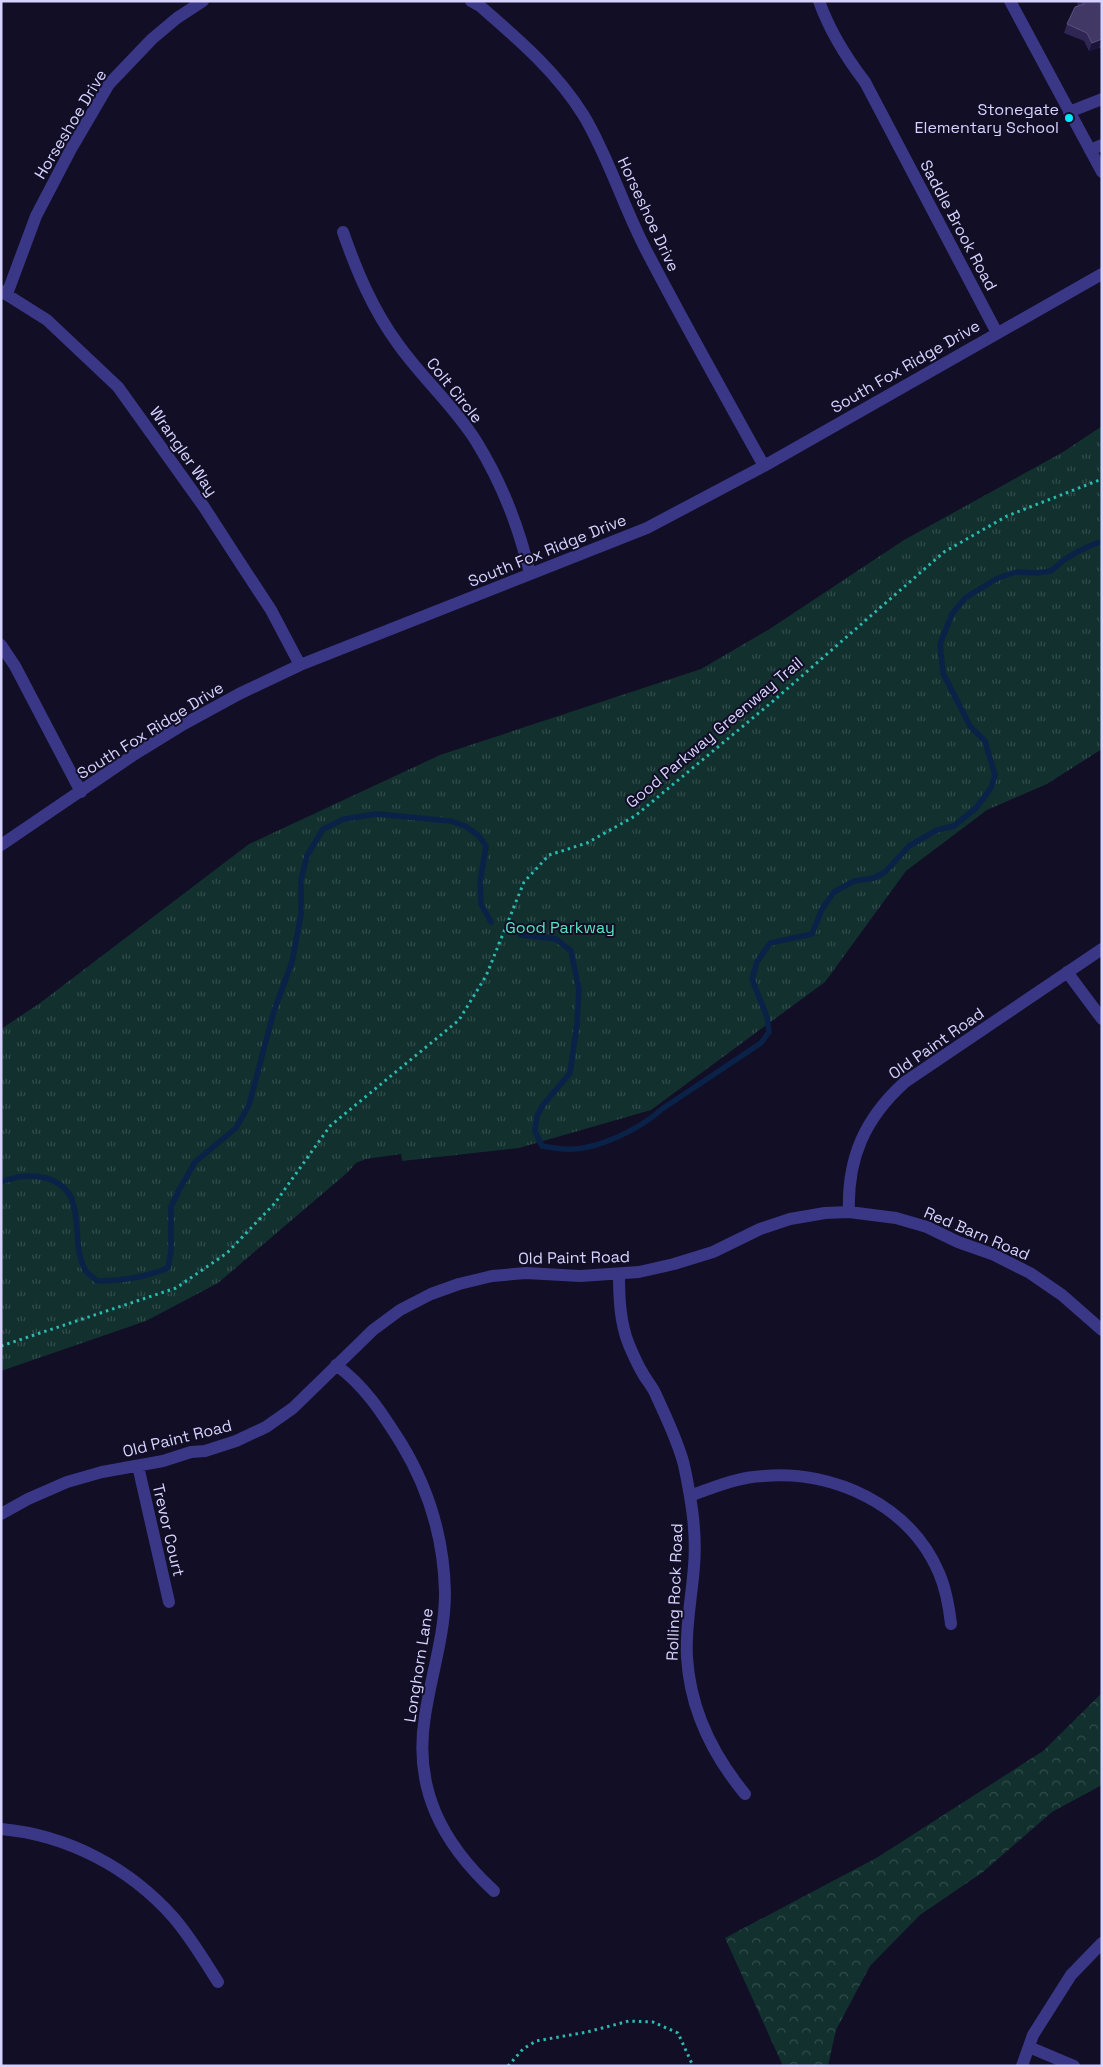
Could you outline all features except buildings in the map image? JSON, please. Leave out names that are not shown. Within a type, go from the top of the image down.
[{"type":"street","name":"Horseshoe Drive","points":[[4,292],[36,216],[70,150],[109,84],[152,39],[177,18],[203,1]]},
{"type":"street","name":"Horseshoe Drive","points":[[471,1],[480,6],[536,56],[557,79],[583,114],[599,144],[630,218],[764,466]]},
{"type":"street","name":"Saddle Brook Road","points":[[820,1],[827,24],[845,56],[865,82],[997,332]]},
{"type":"street","points":[[1010,1],[1069,112],[1096,147],[1102,172]]},
{"type":"street","points":[[1069,112],[1102,99]]},
{"type":"street","name":"Colt Circle","points":[[343,232],[356,269],[376,310],[412,363],[476,440],[495,474],[514,518],[530,574]]},
{"type":"street","name":"South Fox Ridge Drive","points":[[1,845],[132,756],[184,724],[239,694],[300,665],[647,528],[764,466],[1102,274]]},
{"type":"street","name":"Wrangler Way","points":[[4,292],[46,320],[118,387],[204,507],[256,586],[300,665]]},
{"type":"street","points":[[1,645],[81,792]]},
{"type":"street","name":"Old Paint Road","points":[[1,1514],[28,1498],[67,1482],[102,1472],[163,1461],[191,1452],[205,1451],[236,1441],[266,1427],[293,1408],[318,1386],[336,1365],[372,1330],[400,1310],[431,1294],[459,1284],[492,1276],[526,1273],[580,1276],[619,1274],[674,1264],[713,1252],[760,1230],[790,1219],[825,1213],[850,1212],[849,1194],[852,1166],[860,1141],[874,1116],[888,1098],[905,1082],[1102,949]]},
{"type":"street","points":[[1067,972],[1102,1019]]},
{"type":"street","name":"Red Barn Road","points":[[850,1212],[896,1218],[927,1227],[958,1242],[992,1254],[1030,1273],[1054,1289],[1102,1330]]},
{"type":"street","name":"Rolling Rock Road","points":[[619,1274],[621,1317],[628,1343],[641,1371],[656,1394],[670,1426],[683,1462],[690,1496],[694,1548],[687,1656],[690,1686],[699,1718],[712,1749],[728,1774],[745,1794]]},
{"type":"street","name":"Longhorn Lane","points":[[336,1365],[359,1384],[378,1406],[412,1461],[426,1491],[436,1523],[443,1556],[445,1594],[442,1627],[424,1717],[422,1746],[425,1774],[430,1800],[446,1835],[472,1871],[494,1891]]},
{"type":"street","name":"Trevor Court","points":[[138,1466],[169,1602]]},
{"type":"street","points":[[690,1496],[734,1480],[763,1476],[793,1476],[822,1480],[850,1489],[875,1501],[894,1513],[912,1530],[926,1549],[939,1572],[948,1598],[951,1624]]},
{"type":"street","points":[[1,1829],[25,1831],[55,1838],[92,1854],[121,1871],[174,1918],[195,1945],[218,1982]]},
{"type":"street","points":[[1022,2066],[1033,2036],[1071,1975],[1102,1943]]},
{"type":"street","points":[[1029,2047],[1074,2066]]},
{"type":"path","name":"Good Parkway Greenway Trail","points":[[1,1346],[176,1288],[227,1252],[275,1203],[330,1126],[459,1020],[486,976],[524,882],[549,855],[587,843],[635,816],[772,702],[944,552],[1007,516],[1102,479]]},
{"type":"path","points":[[508,2066],[523,2049],[536,2041],[587,2032],[630,2021],[653,2022],[678,2032],[693,2066]]},
{"type":"green space","name":"Good Parkway","points":[[1102,426],[1102,749],[1047,784],[987,810],[906,871],[825,982],[651,1110],[519,1148],[402,1161],[401,1154],[366,1159],[356,1163],[347,1173],[218,1283],[146,1321],[1,1371],[1,1029],[40,1003],[249,844],[440,755],[701,669],[768,630],[904,540],[1063,452]]},
{"type":"green space","points":[[1102,1693],[1102,1785],[1052,1812],[983,1872],[920,1915],[870,1966],[836,2030],[828,2066],[783,2066],[725,1938],[878,1857],[1043,1751]]},
{"type":"waterway","points":[[521,935],[556,939],[571,951],[579,989],[577,1024],[570,1073],[543,1105],[537,1116],[535,1131],[542,1146],[566,1149],[591,1146],[630,1131],[653,1117],[662,1109],[761,1043],[769,1032],[767,1017],[752,979],[757,962],[770,943],[812,934],[822,909],[834,892],[854,881],[874,878],[885,872],[909,846],[937,830],[954,826],[976,808],[991,788],[995,775],[985,741],[970,726],[943,673],[940,644],[952,614],[965,598],[998,578],[1016,572],[1036,573],[1051,571],[1077,552],[1102,542]]},
{"type":"waterway","points":[[1,1182],[29,1176],[46,1178],[60,1185],[69,1194],[74,1205],[81,1258],[86,1271],[97,1281],[133,1278],[168,1268],[171,1251],[171,1207],[179,1190],[195,1162],[236,1128],[249,1105],[274,1011],[292,962],[301,915],[301,880],[307,856],[323,829],[344,819],[377,814],[451,821],[465,826],[479,836],[486,846],[480,882],[481,904],[491,922]]},
{"type":"place","name":"Stonegate Elementary School","points":[[1069,118]]}]
